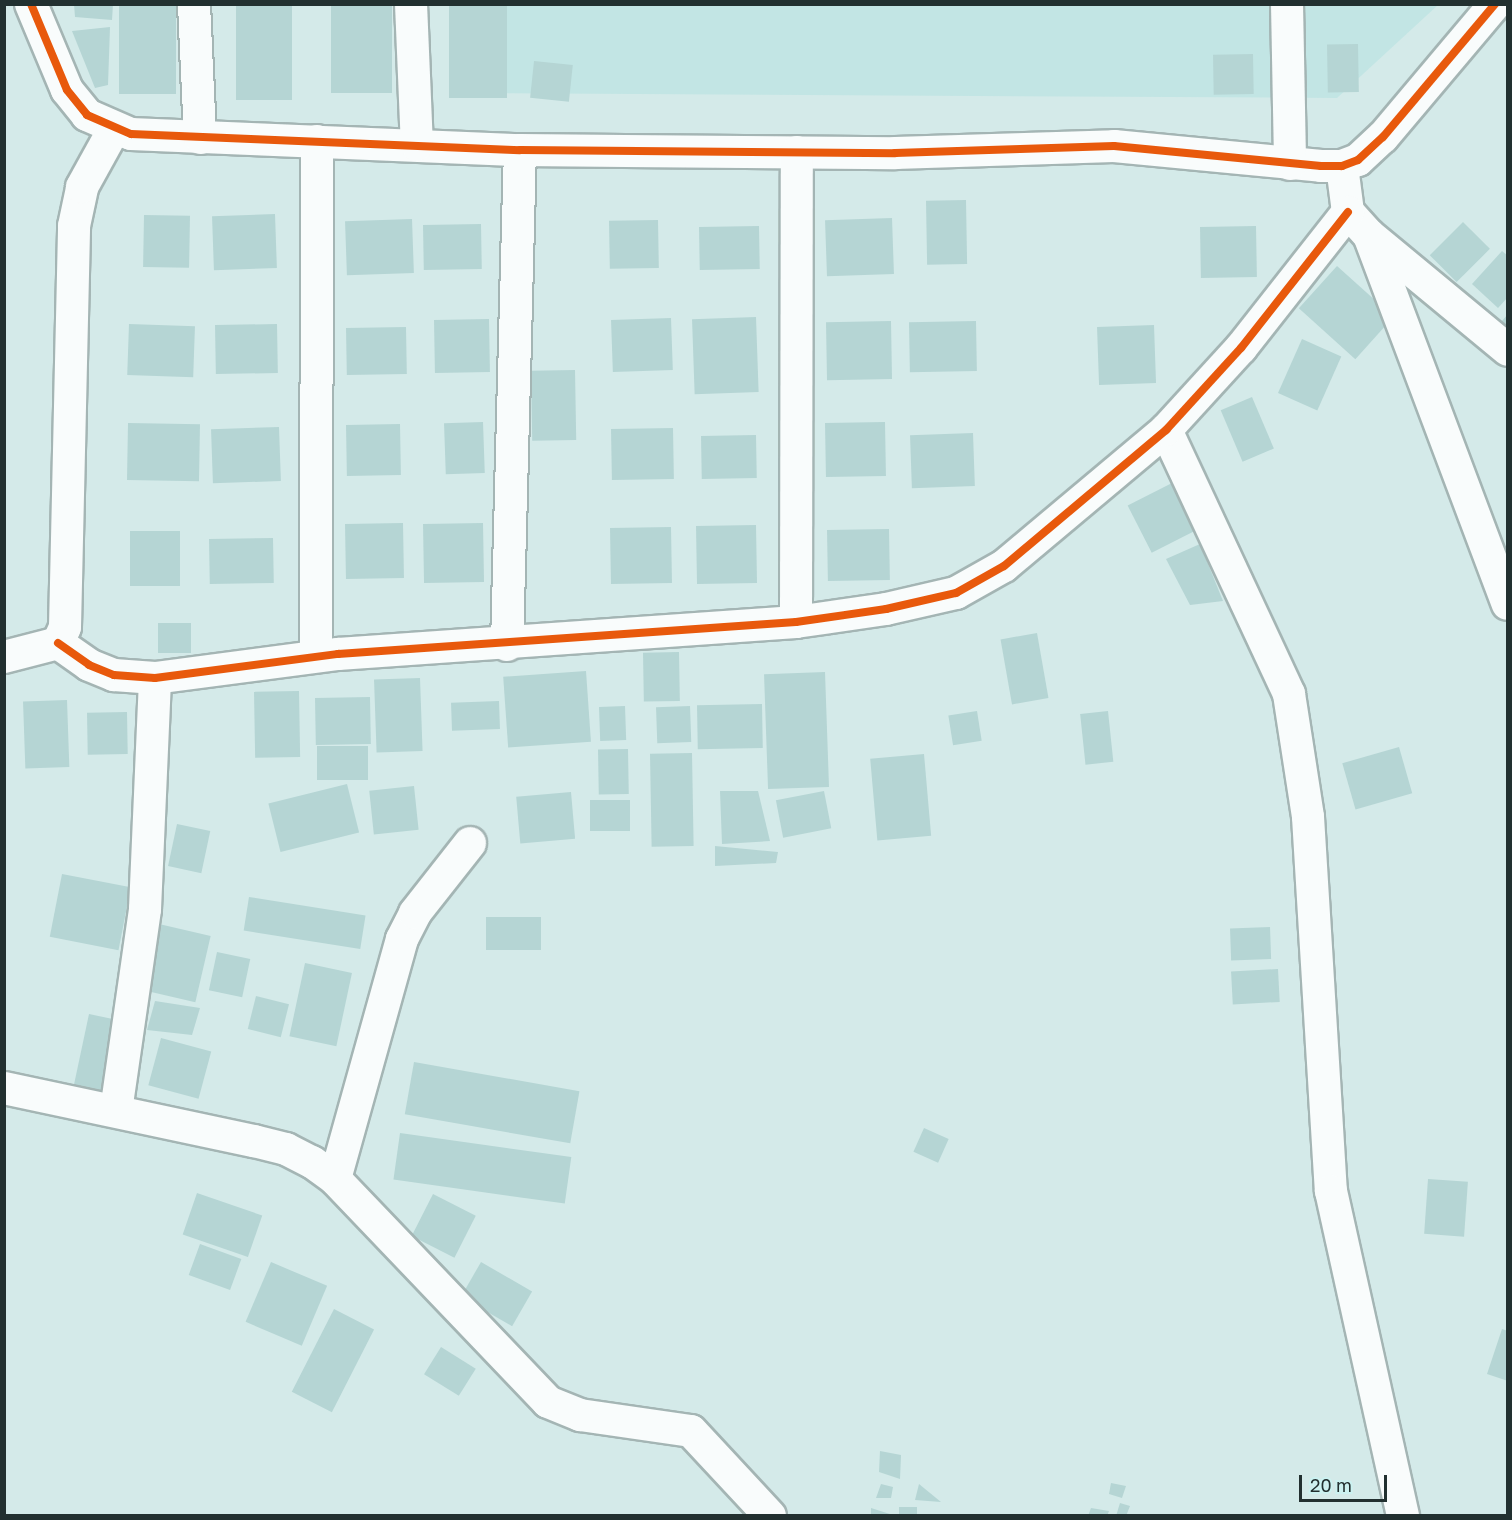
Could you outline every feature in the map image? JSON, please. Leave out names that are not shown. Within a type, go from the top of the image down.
[{"type":"street","points":[[31,4],[67,90],[87,115],[114,129],[131,134],[520,150],[797,152],[1114,146],[1290,164],[1342,166],[1358,160],[1383,137],[1496,4]]},
{"type":"street","points":[[194,4],[200,138]]},
{"type":"street","points":[[411,4],[417,145]]},
{"type":"street","points":[[1287,4],[1290,164]]},
{"type":"street","points":[[58,643],[66,611],[65,487],[74,226],[82,187],[114,129]]},
{"type":"street","points":[[316,656],[317,141]]},
{"type":"street","points":[[507,645],[520,150]]},
{"type":"street","points":[[796,622],[797,152]]},
{"type":"street","points":[[1342,166],[1348,213],[1369,235],[1508,350]]},
{"type":"street","points":[[4,657],[58,643],[89,665],[114,675],[155,678],[316,656],[507,645],[796,622],[886,609],[956,593],[1004,566],[1166,430],[1241,348],[1348,213]]},
{"type":"street","points":[[1369,235],[1508,604]]},
{"type":"street","points":[[1166,430],[1289,694],[1308,817],[1331,1191],[1403,1515]]},
{"type":"street","points":[[116,1112],[145,909],[155,678]]},
{"type":"street","points":[[335,1179],[402,939],[415,913],[471,843]]},
{"type":"street","points":[[4,1088],[286,1149],[335,1179],[549,1402],[580,1415],[691,1431],[770,1515]]},
{"type":"shaded area","points":[[471,5],[1438,5],[1337,98],[473,93]]},
{"type":"building","points":[[74,4],[113,4],[112,20],[75,17]]},
{"type":"building","points":[[119,4],[176,4],[176,94],[119,94]]},
{"type":"building","points":[[236,4],[292,4],[292,100],[236,100]]},
{"type":"building","points":[[331,4],[392,4],[392,93],[331,93]]},
{"type":"building","points":[[449,4],[507,4],[507,98],[449,98]]},
{"type":"building","points":[[110,27],[108,85],[95,88],[72,31]]},
{"type":"building","points":[[1358,44],[1359,92],[1328,93],[1327,45]]},
{"type":"building","points":[[1253,54],[1254,94],[1214,95],[1213,55]]},
{"type":"building","points":[[534,61],[573,65],[569,102],[530,98]]},
{"type":"building","points":[[966,200],[967,264],[927,265],[926,201]]},
{"type":"building","points":[[275,214],[277,268],[214,270],[212,216]]},
{"type":"building","points":[[144,215],[190,216],[189,268],[143,267]]},
{"type":"building","points":[[892,218],[894,274],[827,276],[825,220]]},
{"type":"building","points":[[412,219],[414,273],[347,275],[345,221]]},
{"type":"building","points":[[658,220],[659,268],[610,269],[609,221]]},
{"type":"building","points":[[1463,222],[1490,249],[1457,282],[1430,255]]},
{"type":"building","points":[[481,224],[482,269],[424,270],[423,225]]},
{"type":"building","points":[[759,226],[760,269],[700,270],[699,227]]},
{"type":"building","points":[[1256,226],[1257,277],[1201,278],[1200,227]]},
{"type":"building","points":[[1502,251],[1508,256],[1508,297],[1498,308],[1472,284]]},
{"type":"building","points":[[1337,266],[1393,317],[1355,359],[1299,308]]},
{"type":"building","points":[[1508,314],[1508,327],[1501,322]]},
{"type":"building","points":[[756,317],[759,392],[695,394],[692,319]]},
{"type":"building","points":[[671,318],[673,370],[613,372],[611,320]]},
{"type":"building","points":[[489,319],[490,372],[435,373],[434,320]]},
{"type":"building","points":[[891,321],[892,379],[827,380],[826,322]]},
{"type":"building","points":[[976,321],[977,371],[910,372],[909,322]]},
{"type":"building","points":[[129,324],[195,326],[193,377],[127,375]]},
{"type":"building","points":[[277,324],[278,373],[216,374],[215,325]]},
{"type":"building","points":[[1154,325],[1156,383],[1099,385],[1097,327]]},
{"type":"building","points":[[406,327],[407,374],[347,375],[346,328]]},
{"type":"building","points":[[1302,339],[1341,356],[1317,410],[1278,393]]},
{"type":"building","points":[[575,370],[576,440],[532,441],[531,371]]},
{"type":"building","points":[[1252,397],[1274,449],[1243,462],[1221,410]]},
{"type":"building","points":[[483,422],[485,473],[446,474],[444,423]]},
{"type":"building","points":[[885,422],[886,476],[826,477],[825,423]]},
{"type":"building","points":[[128,423],[200,424],[199,481],[127,480]]},
{"type":"building","points":[[400,424],[401,475],[347,476],[346,425]]},
{"type":"building","points":[[279,427],[281,481],[213,483],[211,429]]},
{"type":"building","points":[[673,428],[674,479],[612,480],[611,429]]},
{"type":"building","points":[[973,433],[975,486],[912,488],[910,435]]},
{"type":"building","points":[[756,435],[757,478],[702,479],[701,436]]},
{"type":"building","points":[[1174,482],[1198,529],[1152,553],[1128,506]]},
{"type":"building","points":[[403,523],[404,578],[346,579],[345,524]]},
{"type":"building","points":[[483,523],[484,582],[424,583],[423,524]]},
{"type":"building","points":[[756,525],[757,583],[697,584],[696,526]]},
{"type":"building","points":[[671,527],[672,583],[611,584],[610,528]]},
{"type":"building","points":[[889,529],[890,580],[828,581],[827,530]]},
{"type":"building","points":[[130,531],[180,531],[180,586],[130,586]]},
{"type":"building","points":[[273,538],[274,583],[210,584],[209,539]]},
{"type":"building","points":[[1200,544],[1223,601],[1190,605],[1166,559]]},
{"type":"building","points":[[158,623],[191,623],[191,653],[158,653]]},
{"type":"building","points":[[1037,633],[1048,698],[1012,704],[1001,639]]},
{"type":"building","points":[[679,652],[680,701],[644,702],[643,653]]},
{"type":"building","points":[[586,671],[591,742],[508,748],[503,677]]},
{"type":"building","points":[[825,672],[829,787],[768,789],[764,674]]},
{"type":"building","points":[[420,678],[423,751],[377,753],[374,680]]},
{"type":"building","points":[[299,691],[300,757],[255,758],[254,692]]},
{"type":"building","points":[[370,697],[371,744],[316,745],[315,698]]},
{"type":"building","points":[[67,700],[69,767],[25,768],[23,702]]},
{"type":"building","points":[[499,701],[500,729],[452,731],[451,703]]},
{"type":"building","points":[[762,704],[763,748],[698,749],[697,705]]},
{"type":"building","points":[[625,706],[626,740],[600,741],[599,707]]},
{"type":"building","points":[[690,706],[691,742],[657,743],[656,707]]},
{"type":"building","points":[[977,711],[982,741],[953,745],[948,716]]},
{"type":"building","points":[[1108,711],[1113,762],[1085,765],[1080,714]]},
{"type":"building","points":[[127,712],[128,754],[88,755],[87,713]]},
{"type":"building","points":[[317,746],[368,746],[368,780],[317,780]]},
{"type":"building","points":[[1399,747],[1412,793],[1356,809],[1342,763]]},
{"type":"building","points":[[628,749],[629,794],[599,795],[598,750]]},
{"type":"building","points":[[692,753],[694,846],[652,847],[650,754]]},
{"type":"building","points":[[924,754],[931,836],[877,840],[870,759]]},
{"type":"building","points":[[347,784],[359,833],[281,852],[268,804]]},
{"type":"building","points":[[414,786],[419,830],[374,834],[369,791]]},
{"type":"building","points":[[720,791],[758,791],[770,841],[722,844]]},
{"type":"building","points":[[824,791],[831,828],[783,838],[776,800]]},
{"type":"building","points":[[571,792],[575,839],[520,844],[516,797]]},
{"type":"building","points":[[590,800],[630,800],[630,831],[590,831]]},
{"type":"building","points":[[177,824],[210,831],[201,873],[168,866]]},
{"type":"building","points":[[715,846],[778,852],[776,863],[715,866]]},
{"type":"building","points":[[62,874],[131,887],[119,950],[50,937]]},
{"type":"building","points":[[249,897],[366,915],[360,949],[244,931]]},
{"type":"building","points":[[486,917],[541,917],[541,950],[486,950]]},
{"type":"building","points":[[159,924],[211,936],[195,1002],[144,990]]},
{"type":"building","points":[[1270,927],[1271,959],[1231,960],[1230,928]]},
{"type":"building","points":[[217,952],[250,959],[242,997],[209,990]]},
{"type":"building","points":[[305,963],[352,973],[336,1046],[289,1036]]},
{"type":"building","points":[[1278,969],[1280,1002],[1233,1004],[1231,971]]},
{"type":"building","points":[[256,996],[289,1004],[281,1037],[248,1029]]},
{"type":"building","points":[[155,1001],[200,1008],[192,1035],[147,1030]]},
{"type":"building","points":[[89,1014],[121,1021],[106,1092],[74,1085]]},
{"type":"building","points":[[161,1038],[211,1051],[199,1099],[148,1085]]},
{"type":"building","points":[[414,1062],[579,1091],[570,1143],[405,1114]]},
{"type":"building","points":[[924,1128],[949,1139],[938,1163],[913,1152]]},
{"type":"building","points":[[400,1133],[571,1157],[565,1204],[393,1180]]},
{"type":"building","points":[[1428,1179],[1468,1182],[1464,1237],[1424,1234]]},
{"type":"building","points":[[197,1193],[262,1215],[248,1257],[183,1235]]},
{"type":"building","points":[[433,1194],[476,1216],[454,1258],[412,1236]]},
{"type":"building","points":[[200,1244],[241,1259],[230,1290],[189,1275]]},
{"type":"building","points":[[271,1262],[327,1286],[302,1346],[246,1322]]},
{"type":"building","points":[[481,1262],[532,1292],[512,1326],[461,1297]]},
{"type":"building","points":[[334,1309],[374,1329],[332,1412],[292,1392]]},
{"type":"building","points":[[1502,1329],[1508,1331],[1508,1381],[1487,1374]]},
{"type":"building","points":[[441,1347],[476,1369],[459,1396],[424,1374]]},
{"type":"building","points":[[880,1451],[901,1455],[900,1479],[879,1472]]},
{"type":"building","points":[[1111,1483],[1126,1486],[1122,1498],[1109,1494]]},
{"type":"building","points":[[881,1484],[893,1487],[891,1498],[876,1498]]},
{"type":"building","points":[[919,1484],[941,1502],[915,1500]]},
{"type":"building","points":[[1120,1503],[1130,1506],[1126,1516],[1116,1516]]},
{"type":"building","points":[[899,1507],[917,1507],[917,1516],[899,1516]]},
{"type":"building","points":[[871,1508],[893,1515],[893,1516],[871,1516]]},
{"type":"building","points":[[1091,1508],[1109,1511],[1107,1516],[1088,1516]]},
{"type":"cycle path","points":[[31,4],[67,90],[87,115],[131,134],[520,150],[895,153],[1114,146],[1321,166],[1342,166],[1358,160],[1383,137],[1495,4]]},
{"type":"cycle path","points":[[58,643],[89,665],[114,675],[155,678],[338,654],[796,622],[886,609],[956,593],[1004,566],[1166,430],[1241,348],[1348,212]]}]
